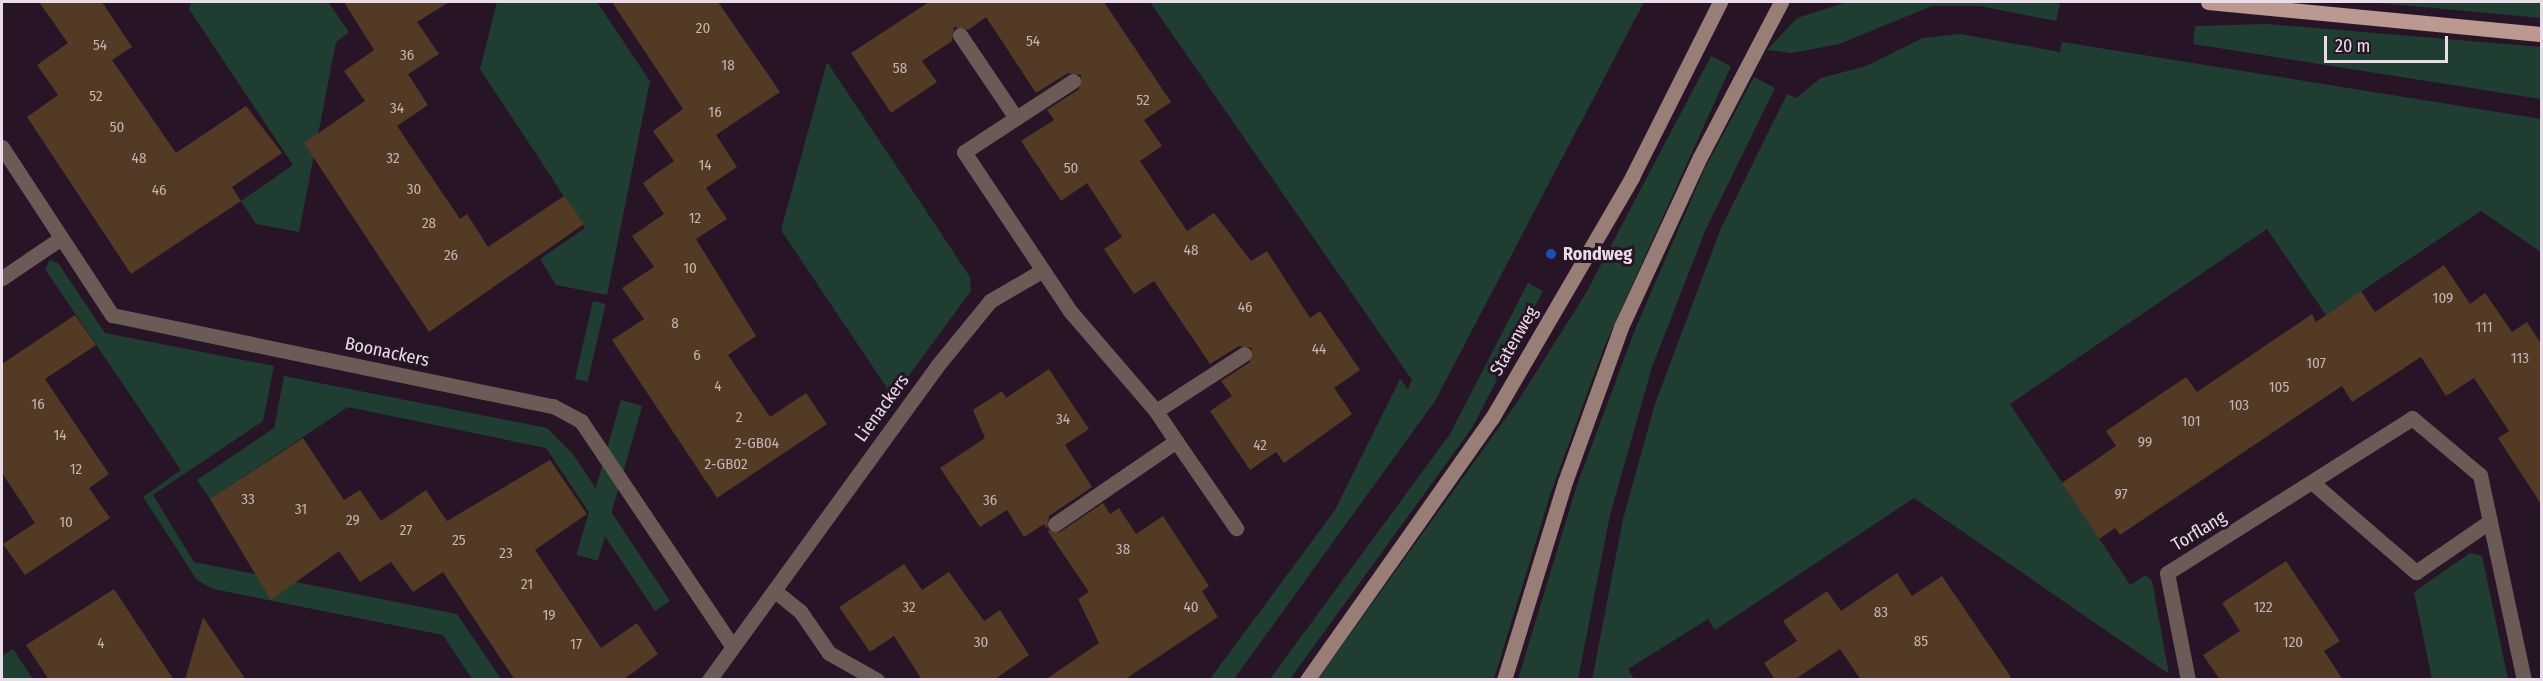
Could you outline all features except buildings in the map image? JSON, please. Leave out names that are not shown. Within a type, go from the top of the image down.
[{"type":"main road","points":[[2208,2],[2541,34]]},
{"type":"street","name":"Statenweg","points":[[1307,680],[1492,418],[1632,177],[1720,2]]},
{"type":"street","points":[[1504,680],[1565,483],[1621,327],[1720,115],[1781,2]]},
{"type":"street","points":[[960,35],[1016,118]]},
{"type":"street","points":[[1072,81],[964,152],[1070,311],[1156,411],[1236,528]]},
{"type":"street","name":"Boonackers","points":[[2,147],[112,315],[553,406],[581,421],[733,648]]},
{"type":"street","points":[[2,278],[61,238]]},
{"type":"street","name":"Lienackers","points":[[710,680],[990,302],[1043,270]]},
{"type":"street","points":[[1156,411],[1244,354]]},
{"type":"street","name":"Torflang","points":[[2188,680],[2167,573],[2314,484],[2412,418],[2480,476],[2524,680]]},
{"type":"street","points":[[1055,524],[1176,441]]},
{"type":"street","points":[[2314,484],[2416,572],[2489,522]]},
{"type":"street","points":[[775,591],[800,611],[830,653],[877,680]]},
{"type":"green space","points":[[191,2],[328,2],[349,32],[336,42],[299,232],[256,224],[241,201],[293,165],[189,9]]},
{"type":"green space","points":[[497,2],[597,2],[650,81],[607,295],[556,285],[540,259],[585,228],[480,69]]},
{"type":"green space","points":[[1150,2],[1644,2],[1435,401],[1234,679],[1210,679],[1335,510],[1400,379],[1408,389],[1412,380]]},
{"type":"green space","points":[[1847,2],[2052,2],[2060,4],[2056,21],[1980,6],[1932,6],[1839,44],[1792,53],[1767,50],[1797,18]]},
{"type":"green space","points":[[2361,2],[2541,2],[2541,18],[2390,4]]},
{"type":"green space","points":[[2267,24],[2541,47],[2541,99],[2193,44],[2195,26]]},
{"type":"green space","points":[[1960,34],[2060,52],[2062,42],[2541,119],[2541,252],[2481,211],[2326,315],[2267,229],[2010,404],[2130,585],[2146,575],[2152,581],[2169,674],[1914,498],[1715,630],[1708,619],[1628,669],[1634,679],[1592,680],[1623,519],[1655,404],[1721,228],[1787,94],[1796,98],[1821,78],[1866,66],[1923,38]]},
{"type":"green space","points":[[1711,56],[1731,66],[1605,345],[1550,495],[1494,679],[1318,679],[1518,401],[1586,293]]},
{"type":"green space","points":[[827,62],[970,277],[971,291],[893,397],[781,230]]},
{"type":"green space","points":[[1754,77],[1775,88],[1705,231],[1652,367],[1610,515],[1578,679],[1518,679],[1577,485],[1636,327],[1705,168]]},
{"type":"green space","points":[[50,260],[58,263],[105,333],[274,366],[263,421],[153,495],[194,562],[457,614],[501,679],[472,679],[443,635],[213,589],[197,580],[143,497],[181,470],[45,269]]},
{"type":"green space","points":[[1528,283],[1543,291],[1472,428],[1290,679],[1270,679],[1450,434]]},
{"type":"green space","points":[[593,301],[606,304],[588,382],[575,379]]},
{"type":"green space","points":[[284,376],[547,428],[573,454],[670,601],[655,611],[546,448],[348,407],[210,499],[197,480],[274,428]]},
{"type":"green space","points":[[621,400],[642,406],[598,561],[577,555]]},
{"type":"green space","points":[[2470,553],[2482,556],[2508,679],[2432,679],[2414,592]]},
{"type":"green space","points":[[13,649],[33,679],[2,679],[2,656]]},
{"type":"place","name":"Rondweg","points":[[1551,254]]}]
